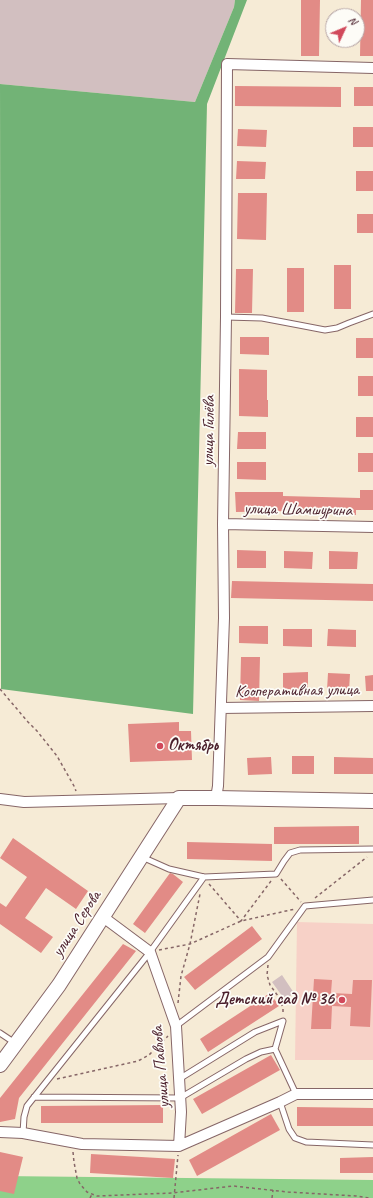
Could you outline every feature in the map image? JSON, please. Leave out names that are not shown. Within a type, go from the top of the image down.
[{"type":"main road","points":[[179,798],[373,801]]},
{"type":"main road","name":"улица Серова","points":[[0,1065],[59,985],[179,798]]},
{"type":"street","name":"улица Гилёва","points":[[216,798],[218,786],[224,618],[223,524],[227,64],[373,68]]},
{"type":"street","name":"улица Шамшурина","points":[[223,524],[373,527]]},
{"type":"street","name":"Кооперативная улица","points":[[221,708],[373,706]]},
{"type":"street","points":[[0,799],[24,802],[179,798]]},
{"type":"street","points":[[103,917],[150,952]]},
{"type":"street","name":"улица Павлова","points":[[150,952],[176,1026],[181,1112],[179,1146]]},
{"type":"street","points":[[0,1132],[23,1133],[82,1144],[179,1146],[296,1094],[373,1094]]},
{"type":"lane","points":[[226,317],[262,318],[325,330],[337,328],[373,314]]},
{"type":"lane","points":[[141,857],[169,869],[204,877],[276,874],[290,853],[300,850],[373,848]]},
{"type":"lane","points":[[23,1133],[24,1117],[27,1106],[150,952],[204,877]]},
{"type":"lane","points":[[176,1026],[268,957],[305,906],[373,900]]},
{"type":"lane","points":[[282,1021],[275,1049],[296,1094]]},
{"type":"lane","points":[[179,1079],[255,1032],[282,1021]]},
{"type":"lane","points":[[0,1033],[16,1044]]},
{"type":"lane","points":[[34,1097],[180,1098],[246,1059],[261,1052],[275,1049]]},
{"type":"lane","points":[[280,1102],[289,1129],[295,1138],[306,1142],[373,1144]]},
{"type":"path","points":[[0,689],[37,731],[58,758],[74,786],[76,792],[75,801]]},
{"type":"path","points":[[150,952],[190,944],[241,921],[305,906],[367,857]]},
{"type":"path","points":[[241,921],[276,874],[305,906]]},
{"type":"path","points":[[204,877],[241,921]]},
{"type":"path","points":[[178,1004],[181,976],[190,944],[204,877]]},
{"type":"path","points":[[268,957],[267,975],[270,985],[278,996],[283,1008],[282,1021]]},
{"type":"path","points":[[47,1081],[138,1061],[149,1055],[176,1026]]},
{"type":"path","points":[[74,1143],[74,1162],[77,1178],[83,1188],[97,1196],[174,1192],[233,1186],[369,1198]]},
{"type":"path","points":[[174,1198],[179,1146]]},
{"type":"path","points":[[272,1198],[273,1190]]},
{"type":"path","points":[[90,1198],[92,1194]]},
{"type":"shaded area","points":[[0,0],[235,0],[234,7],[195,102],[0,84]]},
{"type":"shaded area","points":[[297,922],[373,924],[373,1060],[295,1060]]},
{"type":"shaded area","points":[[282,975],[294,993],[285,1000],[272,982]]},
{"type":"green space","points":[[235,0],[247,0],[207,104],[193,714],[1,689],[0,84],[195,102],[234,7]]},
{"type":"green space","points":[[0,1176],[373,1180],[373,1198],[0,1198]]},
{"type":"building","points":[[301,0],[320,0],[319,56],[301,56]]},
{"type":"building","points":[[361,0],[373,0],[373,56],[360,56],[360,48],[365,48],[365,8],[361,8]]},
{"type":"building","points":[[235,86],[341,87],[341,107],[235,106]]},
{"type":"building","points":[[354,87],[373,87],[373,106],[354,106]]},
{"type":"building","points":[[353,127],[373,127],[373,147],[353,147]]},
{"type":"building","points":[[238,129],[267,130],[266,147],[237,146]]},
{"type":"building","points":[[237,161],[266,162],[265,179],[236,179]]},
{"type":"building","points":[[356,171],[373,171],[373,191],[356,191]]},
{"type":"building","points":[[238,193],[267,193],[266,240],[237,239]]},
{"type":"building","points":[[357,214],[373,214],[373,233],[357,233]]},
{"type":"building","points":[[334,265],[351,265],[351,309],[334,309]]},
{"type":"building","points":[[287,268],[304,268],[304,312],[287,312]]},
{"type":"building","points":[[236,269],[253,269],[252,313],[235,313]]},
{"type":"building","points":[[240,337],[269,337],[269,355],[240,354]]},
{"type":"building","points":[[356,338],[373,338],[373,358],[356,358]]},
{"type":"building","points":[[239,369],[267,370],[268,417],[239,416]]},
{"type":"building","points":[[358,376],[373,376],[373,396],[358,396]]},
{"type":"building","points":[[356,417],[373,417],[373,437],[356,437]]},
{"type":"building","points":[[238,432],[266,432],[266,449],[237,449]]},
{"type":"building","points":[[358,453],[373,453],[373,472],[358,472]]},
{"type":"building","points":[[237,462],[266,462],[266,480],[237,479]]},
{"type":"building","points":[[360,490],[373,490],[373,510],[356,510],[356,515],[293,513],[293,511],[236,512],[235,492],[283,492],[283,496],[360,498]]},
{"type":"building","points":[[237,550],[266,551],[266,568],[237,568]]},
{"type":"building","points":[[284,551],[313,552],[312,569],[284,568]]},
{"type":"building","points":[[329,551],[358,552],[357,569],[329,569]]},
{"type":"building","points":[[232,581],[373,584],[373,601],[231,598]]},
{"type":"building","points":[[239,626],[268,626],[268,644],[239,643]]},
{"type":"building","points":[[283,629],[312,629],[312,647],[283,646]]},
{"type":"building","points":[[328,629],[356,630],[356,647],[327,646]]},
{"type":"building","points":[[241,657],[260,657],[259,701],[240,700]]},
{"type":"building","points":[[308,672],[308,689],[283,690],[283,673]]},
{"type":"building","points":[[328,673],[350,674],[349,691],[327,690]]},
{"type":"building","points":[[373,675],[373,691],[366,691],[365,676]]},
{"type":"building","name":"Октябрь","points":[[179,722],[179,731],[191,731],[192,760],[130,762],[128,724]]},
{"type":"building","points":[[292,756],[314,756],[314,774],[292,774]]},
{"type":"building","points":[[271,757],[272,774],[248,775],[247,758]]},
{"type":"building","points":[[334,757],[373,758],[373,774],[334,774]]},
{"type":"building","points":[[359,826],[359,844],[274,844],[274,827]]},
{"type":"building","points":[[13,838],[88,891],[76,909],[46,888],[25,918],[53,937],[41,953],[0,924],[0,903],[6,907],[27,877],[0,858]]},
{"type":"building","points":[[187,842],[272,844],[272,861],[187,859]]},
{"type":"building","points":[[170,873],[183,882],[145,933],[133,924]]},
{"type":"building","points":[[252,926],[262,939],[195,990],[184,977]]},
{"type":"building","points":[[123,944],[136,951],[19,1098],[15,1119],[0,1122],[0,1098]]},
{"type":"building","name":"Детский сад № 36","points":[[314,979],[332,980],[331,993],[352,994],[353,980],[372,980],[370,1027],[350,1026],[351,1007],[332,1006],[331,1029],[311,1029]]},
{"type":"building","points":[[270,993],[279,1006],[208,1052],[200,1039]]},
{"type":"building","points":[[271,1055],[280,1070],[202,1114],[193,1099]]},
{"type":"building","points":[[163,1105],[163,1123],[41,1123],[41,1106]]},
{"type":"building","points":[[297,1107],[373,1108],[373,1126],[297,1126]]},
{"type":"building","points":[[271,1114],[280,1130],[197,1176],[189,1160]]},
{"type":"building","points":[[0,1152],[23,1157],[14,1194],[0,1191]]},
{"type":"building","points":[[91,1154],[175,1159],[173,1178],[90,1173]]},
{"type":"building","points":[[373,1157],[373,1173],[340,1173],[340,1158]]},
{"type":"place","name":"Октябрь","points":[[160,746]]},
{"type":"place","name":"Детский сад № 36","points":[[342,1000]]}]
